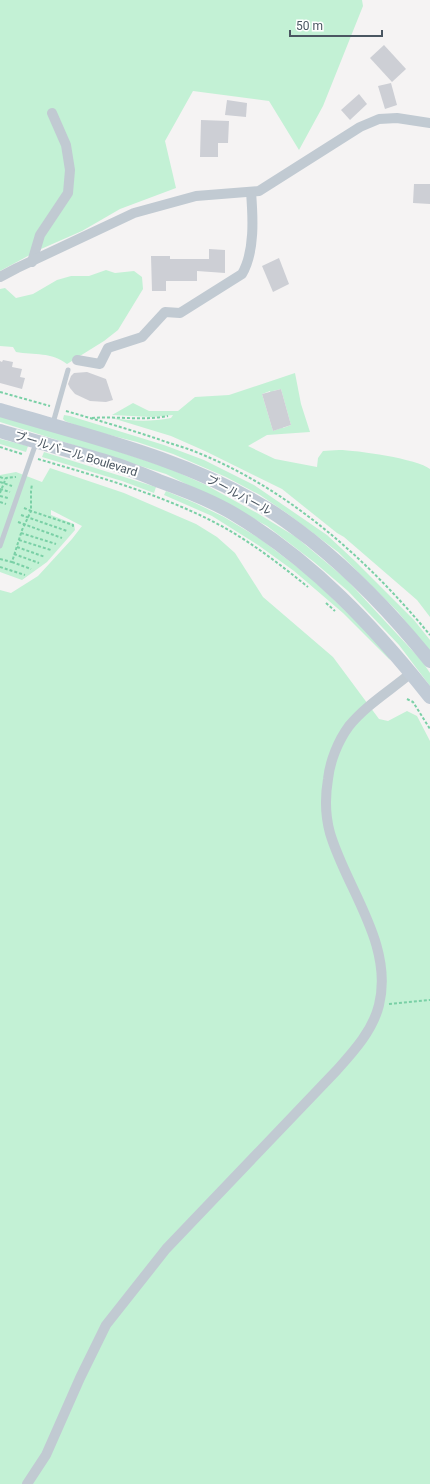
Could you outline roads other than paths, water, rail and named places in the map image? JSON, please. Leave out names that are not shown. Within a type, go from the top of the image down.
[{"type":"street","points":[[32,262],[40,236],[68,193],[70,170],[66,145],[52,113]]},
{"type":"street","points":[[0,277],[134,213],[196,196],[260,191],[360,127],[379,119],[397,118],[430,123]]},
{"type":"street","points":[[77,360],[100,364],[108,348],[142,337],[165,312],[180,313],[242,274],[247,266],[253,229],[250,192]]},
{"type":"street","name":"ブールバール","points":[[0,410],[163,460],[231,489],[269,510],[295,528],[366,588],[406,631],[430,661]]},
{"type":"street","name":"ブールバール Boulevard","points":[[0,432],[109,462],[183,490],[233,513],[275,541],[308,567],[348,603],[391,648],[430,697]]},
{"type":"street","points":[[27,1484],[46,1455],[80,1378],[106,1325],[166,1249],[360,1044],[374,1020],[382,991],[382,966],[374,939],[330,832],[326,810],[326,790],[329,769],[333,756],[350,726],[373,703],[411,673]]},
{"type":"lane","points":[[52,426],[68,370]]},
{"type":"lane","points":[[0,546],[36,442]]}]
